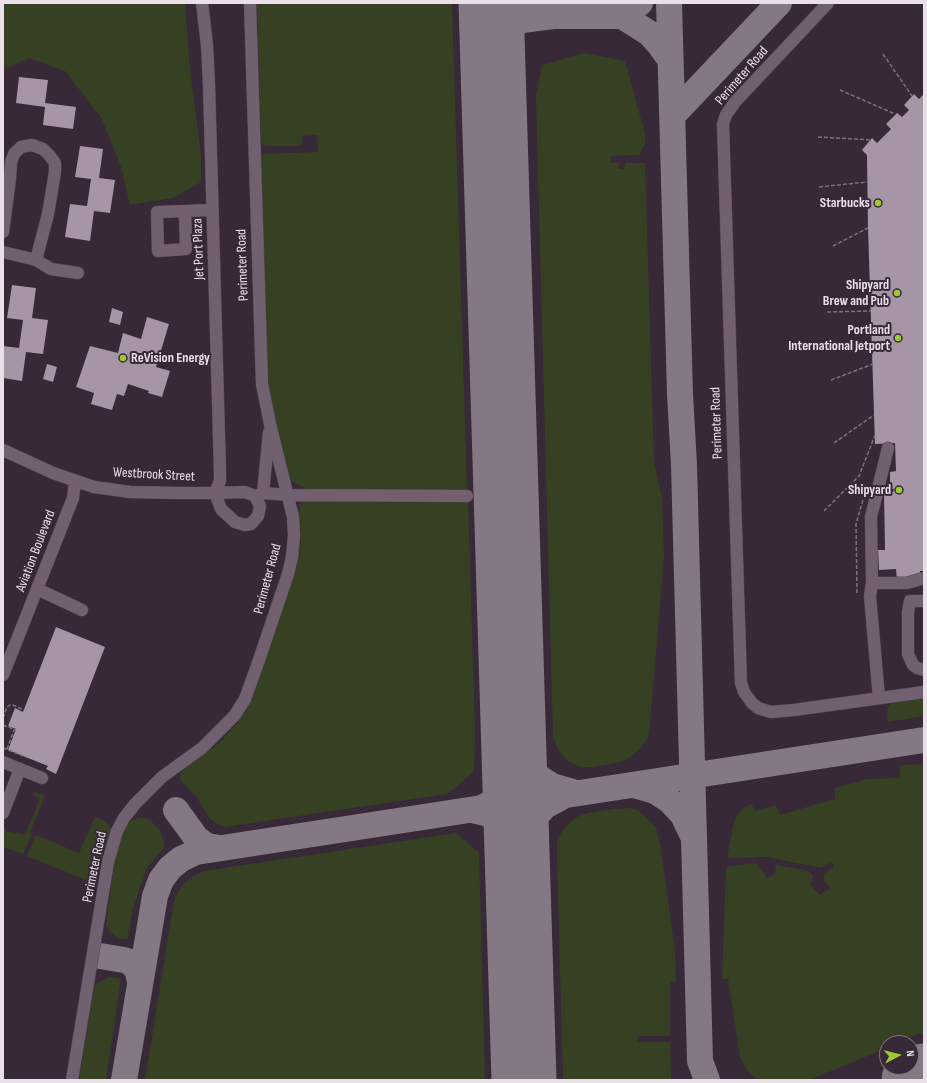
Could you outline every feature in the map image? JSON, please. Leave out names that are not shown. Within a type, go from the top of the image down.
[{"type":"street","name":"Jet Port Plaza","points":[[202,3],[207,45],[220,472],[220,481],[215,493]]},
{"type":"street","name":"Perimeter Road","points":[[72,1080],[108,862],[117,831],[124,818],[135,804],[162,778],[202,748],[235,715],[245,699],[281,596],[292,557],[294,536],[293,517],[270,424],[262,384],[250,3]]},
{"type":"street","name":"Perimeter Road","points":[[828,3],[735,102],[726,115],[723,124],[741,683],[744,692],[752,703],[758,708],[771,712],[924,692]]},
{"type":"street","points":[[3,232],[11,162],[14,154],[22,147],[32,145],[43,149],[55,163],[55,172],[48,214],[36,260]]},
{"type":"street","points":[[185,211],[213,210]]},
{"type":"street","points":[[3,252],[36,260],[51,269],[78,273]]},
{"type":"street","points":[[215,493],[221,509],[240,525],[250,524],[258,516],[260,506],[259,495],[270,424]]},
{"type":"street","points":[[879,698],[870,596],[872,583],[871,517],[888,448]]},
{"type":"street","name":"Westbrook Street","points":[[3,450],[53,473],[94,487],[130,492],[245,492],[259,495],[467,496]]},
{"type":"street","name":"Aviation Boulevard","points":[[3,675],[72,498],[76,481]]},
{"type":"street","points":[[872,583],[907,583],[924,578]]},
{"type":"street","points":[[37,589],[82,610]]},
{"type":"street","points":[[924,600],[910,601],[908,619],[908,654],[913,665],[924,670]]},
{"type":"street","points":[[3,762],[42,778]]},
{"type":"street","points":[[3,813],[18,774]]},
{"type":"path","points":[[883,54],[912,96]]},
{"type":"path","points":[[840,90],[895,114]]},
{"type":"path","points":[[818,136],[870,140]]},
{"type":"path","points":[[819,187],[867,182]]},
{"type":"path","points":[[833,246],[868,228]]},
{"type":"path","points":[[827,312],[871,311]]},
{"type":"path","points":[[831,380],[872,364]]},
{"type":"path","points":[[834,443],[874,415]]},
{"type":"path","points":[[824,511],[859,476],[875,435]]},
{"type":"path","points":[[3,718],[7,707],[10,705],[24,710]]},
{"type":"path","points":[[3,725],[15,730],[7,749]]},
{"type":"path","points":[[3,748],[26,757]]},
{"type":"green space","points":[[3,3],[185,3],[190,70],[201,155],[201,182],[173,198],[130,205],[121,167],[102,119],[65,71],[29,58],[3,70]]},
{"type":"green space","points":[[257,3],[452,3],[467,491],[311,491],[291,481],[270,394],[267,365],[261,157],[263,154],[318,152],[317,135],[302,136],[302,143],[299,146],[267,146],[261,143]]},
{"type":"green space","points":[[584,53],[625,61],[645,134],[645,144],[639,155],[611,156],[611,163],[619,163],[619,169],[624,169],[626,163],[645,163],[654,462],[662,498],[664,557],[648,738],[642,747],[625,761],[594,767],[580,767],[570,762],[562,755],[553,737],[536,96],[542,65]]},
{"type":"green space","points":[[468,498],[475,731],[474,772],[447,794],[224,827],[210,819],[196,796],[181,781],[180,776],[182,771],[219,743],[247,710],[296,569],[301,541],[299,504],[303,500]]},
{"type":"green space","points":[[924,697],[924,716],[888,722],[887,710],[889,705],[894,702]]},
{"type":"green space","points":[[924,764],[924,1032],[917,1035],[879,1035],[879,1051],[809,1080],[757,1080],[747,1070],[740,1057],[728,979],[722,979],[726,867],[756,863],[767,878],[775,874],[776,865],[805,870],[810,872],[813,876],[810,885],[820,895],[830,888],[824,881],[824,874],[834,867],[832,862],[821,868],[767,857],[727,858],[734,821],[745,807],[752,804],[754,811],[776,805],[780,815],[835,799],[835,788],[867,779],[900,778],[900,765]]},
{"type":"green space","points":[[35,792],[45,796],[30,832],[32,834],[23,854],[3,847],[3,827],[6,828],[6,831],[25,835],[40,799],[34,796],[33,793]]},
{"type":"green space","points":[[630,808],[639,811],[656,828],[660,843],[675,951],[676,981],[670,982],[670,1036],[638,1036],[637,1042],[670,1042],[671,1080],[563,1080],[557,842],[562,831],[577,817],[587,813]]},
{"type":"green space","points":[[95,817],[105,821],[109,825],[111,832],[104,851],[100,873],[97,878],[89,881],[27,856],[36,835],[79,853]]},
{"type":"green space","points":[[139,818],[150,820],[160,830],[164,847],[147,868],[133,908],[128,938],[119,939],[109,931],[106,924],[116,850],[126,826],[131,820]]},
{"type":"green space","points":[[456,833],[479,853],[485,1080],[145,1080],[174,901],[184,884],[192,877],[204,871]]},
{"type":"green space","points":[[109,977],[121,979],[106,1080],[79,1080],[94,988],[97,983]]},
{"type":"building","points":[[19,77],[48,80],[45,103],[76,107],[73,129],[43,125],[45,107],[16,103]]},
{"type":"building","name":"Portland International Jetport","points":[[914,94],[919,99],[924,94],[924,571],[920,571],[920,576],[897,581],[896,569],[879,570],[878,550],[885,550],[884,493],[893,492],[894,489],[890,489],[890,472],[896,471],[895,443],[875,444],[867,155],[862,150],[872,138],[877,143],[891,129],[886,124],[897,113],[902,117],[909,110],[904,105]]},
{"type":"building","points":[[80,146],[103,149],[99,178],[115,180],[110,213],[94,211],[90,241],[65,237],[70,204],[87,206],[91,179],[75,177]]},
{"type":"building","points":[[12,285],[36,288],[32,318],[48,320],[43,354],[26,352],[22,381],[3,378],[3,346],[19,348],[23,320],[7,318]]},
{"type":"building","points":[[112,308],[123,312],[120,325],[109,322]]},
{"type":"building","name":"ReVision Energy","points":[[147,317],[169,324],[156,367],[170,371],[162,397],[148,393],[149,391],[128,384],[124,396],[117,394],[112,410],[91,404],[94,393],[76,387],[90,346],[118,353],[123,333],[141,339]]},
{"type":"building","points":[[47,364],[57,367],[53,382],[43,379]]},
{"type":"building","points":[[56,627],[105,647],[56,774],[46,769],[48,766],[8,750],[16,729],[8,726],[15,708],[23,712]]},
{"type":"taxiway","points":[[507,3],[521,11],[545,15]]},
{"type":"taxiway","points":[[493,60],[498,40],[507,28],[522,20],[553,16],[622,16],[640,3]]},
{"type":"taxiway","points":[[669,3],[680,394],[684,465],[700,1061],[707,1080]]},
{"type":"taxiway","points":[[672,116],[779,3]]},
{"type":"taxiway","points":[[622,16],[649,33],[670,59]]},
{"type":"taxiway","points":[[513,727],[521,753],[532,771],[552,786],[576,793]]},
{"type":"taxiway","points":[[124,1080],[155,896],[161,880],[170,868],[181,859],[196,852],[924,740]]},
{"type":"taxiway","points":[[481,808],[494,802],[500,797],[508,786],[512,775],[514,759]]},
{"type":"taxiway","points":[[634,785],[655,791],[669,800],[683,815],[692,834]]},
{"type":"taxiway","points":[[516,857],[522,838],[530,822],[545,806],[560,798]]},
{"type":"taxiway","points":[[176,810],[197,839],[207,846],[220,848]]},
{"type":"taxiway","points":[[472,810],[492,815],[499,820],[509,831],[513,840],[516,857]]},
{"type":"taxiway","points":[[100,956],[130,962],[137,969],[140,981]]},
{"type":"runway","points":[[491,3],[524,1080]]},
{"type":"runway","points":[[914,1080],[924,1076]]},
{"type":"place","name":"Starbucks","points":[[878,203]]},
{"type":"place","name":"Shipyard Brew and Pub","points":[[897,293]]},
{"type":"place","name":"Portland International Jetport","points":[[898,338]]},
{"type":"place","name":"ReVision Energy","points":[[123,358]]},
{"type":"place","name":"Shipyard","points":[[899,490]]}]
